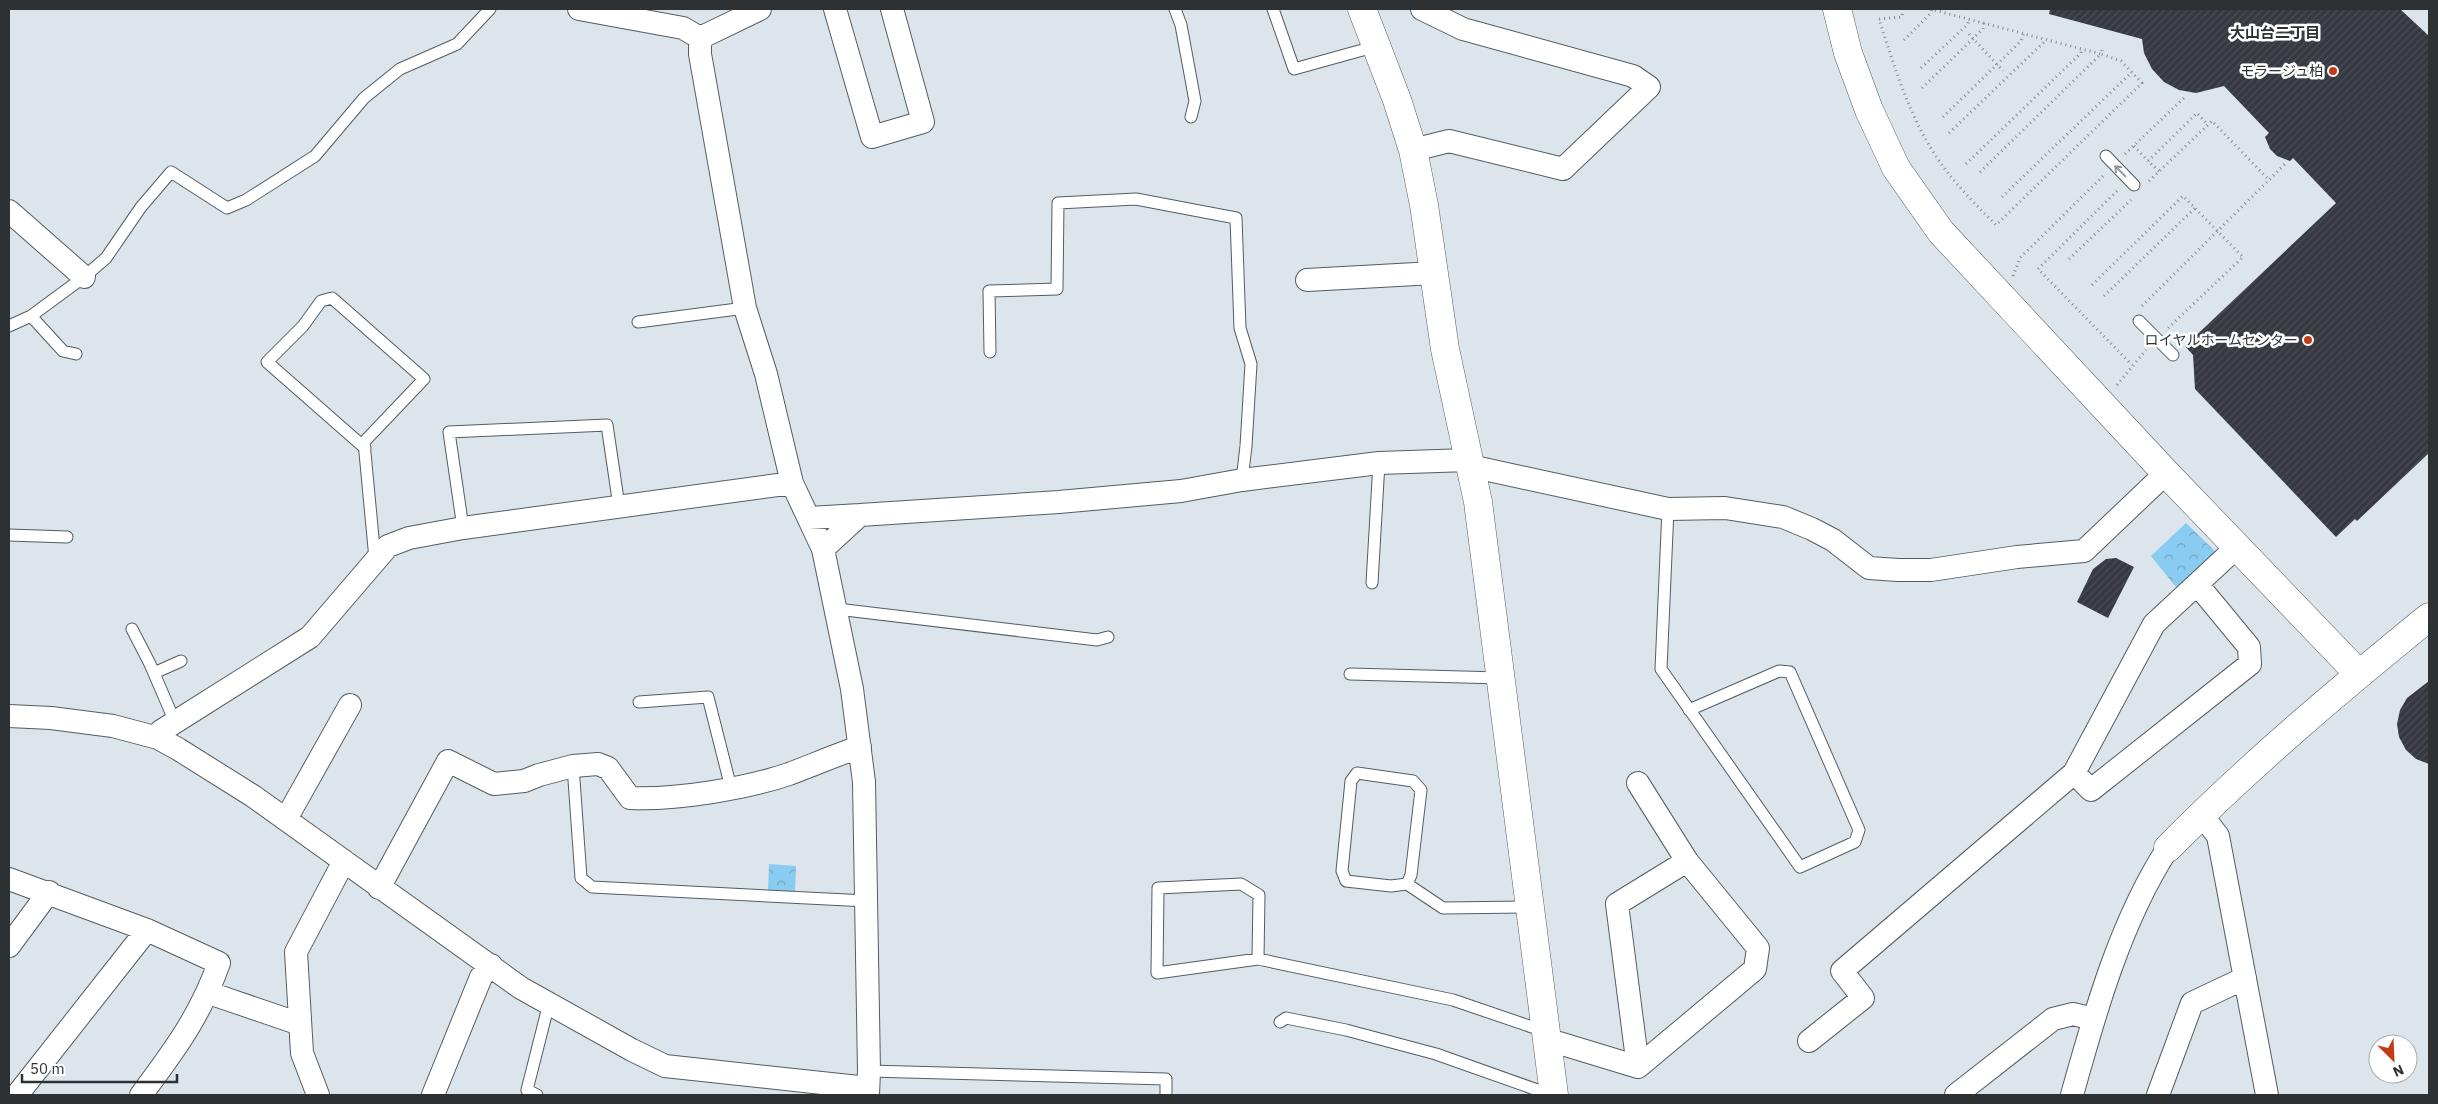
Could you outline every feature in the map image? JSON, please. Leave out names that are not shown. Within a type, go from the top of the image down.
[{"type":"street","points":[[579,9],[683,28],[700,38]]},
{"type":"street","points":[[700,38],[760,9]]},
{"type":"street","points":[[835,9],[872,137],[923,122],[892,9]]},
{"type":"street","points":[[1362,9],[1397,100],[1413,150],[1445,349],[1478,502],[1528,907],[1554,1094]]},
{"type":"street","points":[[1413,150],[1449,141],[1563,169],[1649,88],[1633,76],[1463,29],[1422,9]]},
{"type":"street","points":[[1837,9],[1848,53],[1869,110],[1888,152],[1896,168],[1941,232],[2166,473],[2359,674]]},
{"type":"street","points":[[9,716],[51,718],[104,725],[158,738],[205,764],[286,819],[379,888],[522,988],[666,1066],[868,1085],[867,901],[864,782],[860,747],[837,609],[823,548],[792,483],[766,374],[745,308],[700,54],[700,38]]},
{"type":"street","points":[[9,211],[84,277]]},
{"type":"street","points":[[1307,280],[1434,273]]},
{"type":"street","points":[[809,518],[1059,502],[1181,491],[1242,480],[1378,463],[1469,463],[1668,509],[1725,508],[1784,517],[1833,540],[1869,568],[1932,570],[2017,557],[2084,551],[2166,473]]},
{"type":"street","points":[[158,738],[161,731],[310,637],[388,546],[409,538],[463,528],[792,483]]},
{"type":"street","points":[[823,548],[860,515]]},
{"type":"street","points":[[1809,1041],[1863,998],[1842,971],[2074,774],[2154,624],[2238,546]]},
{"type":"street","points":[[2074,774],[2091,790],[2250,664],[2249,647],[2197,584]]},
{"type":"street","points":[[2077,1094],[2094,1019],[2120,940],[2168,848],[2201,814],[2359,674],[2429,617]]},
{"type":"street","points":[[286,819],[350,705]]},
{"type":"street","points":[[379,888],[448,761],[494,784],[524,781],[538,775],[573,766],[598,764],[608,768],[630,798],[648,799],[731,788],[788,774],[860,747]]},
{"type":"street","points":[[1638,783],[1687,861],[1758,948],[1755,969],[1638,1067]]},
{"type":"street","points":[[2201,814],[2218,836],[2268,1095]]},
{"type":"street","points":[[318,1095],[302,1053],[296,952],[344,861]]},
{"type":"street","points":[[1638,1067],[1617,904],[1687,861]]},
{"type":"street","points":[[9,879],[49,892],[147,930],[219,963],[209,993],[186,1035],[140,1095]]},
{"type":"street","points":[[9,946],[49,892]]},
{"type":"street","points":[[17,1095],[147,930]]},
{"type":"street","points":[[433,1095],[480,977],[491,965]]},
{"type":"street","points":[[2158,1095],[2192,1003],[2245,978]]},
{"type":"street","points":[[209,993],[300,1024]]},
{"type":"street","points":[[1956,1095],[2053,1019],[2073,1014],[2094,1019]]},
{"type":"street","points":[[1545,1035],[1559,1043],[1638,1067]]},
{"type":"lane","points":[[9,326],[31,316],[84,277],[106,258],[141,207],[171,172],[226,208],[246,200],[315,156],[364,98],[400,69],[457,44],[490,9]]},
{"type":"lane","points":[[1175,9],[1181,24],[1195,101],[1191,117]]},
{"type":"lane","points":[[1273,9],[1294,69],[1377,46]]},
{"type":"lane","points":[[2110,161],[2140,185]]},
{"type":"lane","points":[[990,352],[989,291],[1057,290],[1058,203],[1136,199],[1236,218],[1240,328],[1251,364],[1242,480]]},
{"type":"lane","points":[[365,448],[266,362],[302,326],[321,301],[332,298],[424,379],[364,442],[365,448],[375,559]]},
{"type":"lane","points":[[638,322],[745,308]]},
{"type":"lane","points":[[2138,315],[2173,355]]},
{"type":"lane","points":[[31,316],[63,351],[76,354]]},
{"type":"lane","points":[[463,528],[449,432],[607,425],[620,506]]},
{"type":"lane","points":[[1372,583],[1378,463]]},
{"type":"lane","points":[[1668,509],[1661,669],[1689,710],[1800,867],[1855,842],[1859,830],[1790,672],[1779,671],[1689,710]]},
{"type":"lane","points":[[9,535],[67,536]]},
{"type":"lane","points":[[837,609],[1098,640],[1108,637]]},
{"type":"lane","points":[[132,629],[154,673],[175,722]]},
{"type":"lane","points":[[154,673],[181,661]]},
{"type":"lane","points":[[1350,674],[1500,678]]},
{"type":"lane","points":[[639,702],[708,697],[731,788]]},
{"type":"lane","points":[[573,766],[581,878],[592,887],[867,901]]},
{"type":"lane","points":[[1407,884],[1412,875],[1421,790],[1413,781],[1357,773],[1351,781],[1342,871],[1346,881],[1391,886],[1407,884],[1443,908],[1528,907]]},
{"type":"lane","points":[[1258,959],[1259,895],[1241,884],[1158,888],[1157,973],[1258,959],[1453,1000],[1532,1027],[1545,1035]]},
{"type":"lane","points":[[536,1095],[527,1090],[549,1003]]},
{"type":"lane","points":[[1280,1022],[1286,1018],[1346,1030],[1436,1054],[1543,1092],[1554,1094]]},
{"type":"lane","points":[[868,1085],[1166,1079],[1166,1095]]},
{"type":"path","points":[[1903,9],[1902,17],[1879,19],[1920,128],[1942,165],[1996,225],[2142,83],[2121,61],[1931,9],[1931,13],[1904,40]]},
{"type":"path","points":[[1921,68],[1968,24],[1969,19]]},
{"type":"path","points":[[1922,88],[1983,29],[1984,23]]},
{"type":"path","points":[[1943,117],[2021,41],[2024,33]]},
{"type":"path","points":[[1969,34],[2003,71]]},
{"type":"path","points":[[1949,133],[2043,43],[2044,39]]},
{"type":"path","points":[[1979,173],[2101,54],[2103,47]]},
{"type":"path","points":[[1966,164],[2081,53],[2082,49]]},
{"type":"path","points":[[2002,197],[2132,72]]},
{"type":"path","points":[[2012,280],[2020,258],[2110,161],[2134,146],[2184,97]]},
{"type":"path","points":[[2148,161],[2198,113],[2208,125]]},
{"type":"path","points":[[2140,185],[2159,171],[2212,121],[2269,180]]},
{"type":"path","points":[[2134,146],[2159,171]]},
{"type":"path","points":[[2138,315],[2287,162]]},
{"type":"path","points":[[2118,190],[2038,269],[2132,365]]},
{"type":"path","points":[[2092,285],[2183,196],[2243,257],[2132,365],[2122,381],[2112,389]]},
{"type":"path","points":[[2069,259],[2134,198]]},
{"type":"path","points":[[2104,296],[2195,208]]},
{"type":"green space","points":[[2186,523],[2219,555],[2180,592],[2151,556]]},
{"type":"green space","points":[[769,864],[796,866],[795,892],[768,891]]},
{"type":"building","name":"モラージュ柏","points":[[2050,9],[2400,9],[2429,36],[2429,453],[2357,521],[2355,519],[2336,537],[2195,389],[2193,355],[2185,346],[2336,203],[2293,158],[2290,161],[2277,156],[2270,149],[2265,137],[2269,133],[2224,86],[2196,93],[2179,90],[2164,82],[2152,69],[2144,53],[2142,39],[2049,14]]},
{"type":"building","points":[[2116,558],[2134,567],[2108,618],[2077,602],[2093,569],[2106,559]]},
{"type":"building","points":[[2429,681],[2429,764],[2416,759],[2406,750],[2399,737],[2397,724],[2400,710],[2407,698]]},
{"type":"place","name":"モラージュ柏","points":[[2333,71]]},
{"type":"place","name":"ロイヤルホームセンター","points":[[2308,340]]},
{"type":"district","name":"大山台二丁目","points":[[2275,33]]}]
